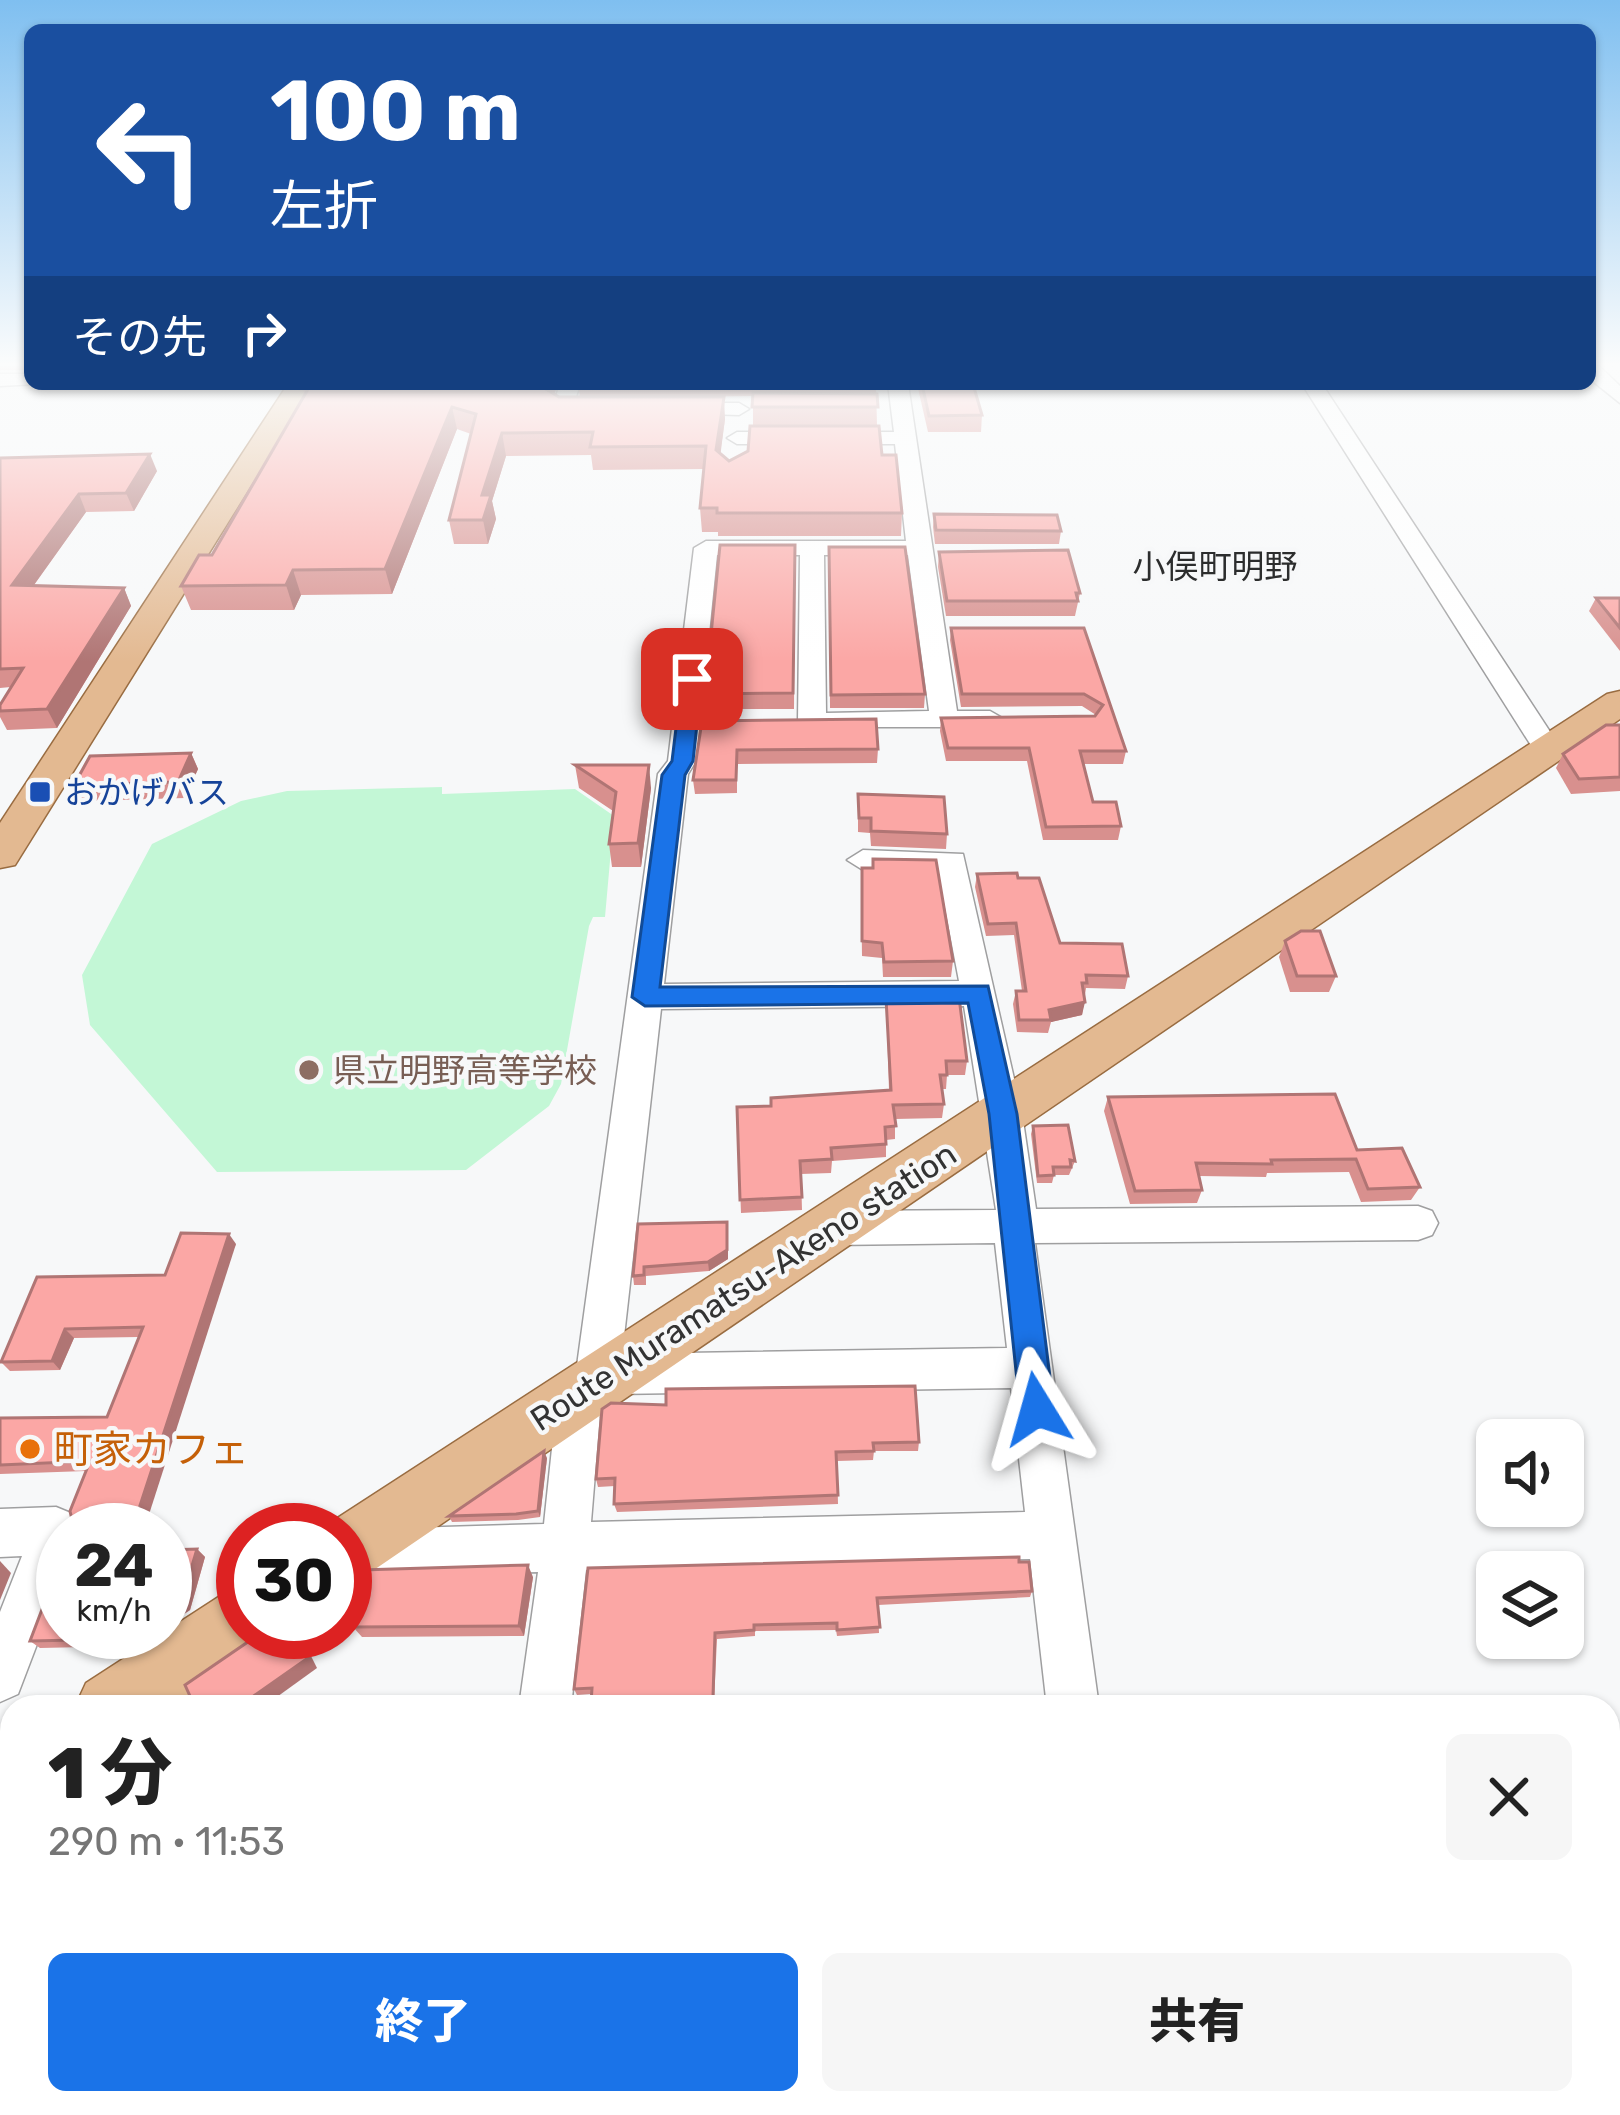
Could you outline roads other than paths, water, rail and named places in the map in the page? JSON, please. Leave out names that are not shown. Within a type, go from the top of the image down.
[{"type":"main road","points":[[0,855],[249,465]]},
{"type":"main road","name":"Route Muramatsu-Akeno station","points":[[372,1534],[1620,702]]},
{"type":"main road","points":[[128,1695],[216,1637]]},
{"type":"street","points":[[911,465],[942,628],[944,719]]},
{"type":"street","points":[[1364,465],[1548,750]]},
{"type":"street","points":[[546,1695],[565,1547],[596,1383],[674,775],[698,722],[706,548],[928,552]]},
{"type":"street","points":[[812,548],[801,721],[1013,719]]},
{"type":"street","points":[[863,860],[952,861],[1003,1114],[1072,1695]]},
{"type":"street","points":[[645,997],[979,993]]},
{"type":"street","points":[[831,1228],[1418,1223]]},
{"type":"street","points":[[596,1383],[1031,1368]]},
{"type":"street","points":[[0,1532],[56,1531],[0,1676]]},
{"type":"street","points":[[372,1551],[1054,1535]]},
{"type":"place","name":"おかげバス","points":[[40,792]]},
{"type":"place","name":"県立明野高等学校","points":[[309,1070]]},
{"type":"place","name":"町家カフェ","points":[[30,1449]]},
{"type":"district","name":"小俣町明野","points":[[1215,566]]}]
